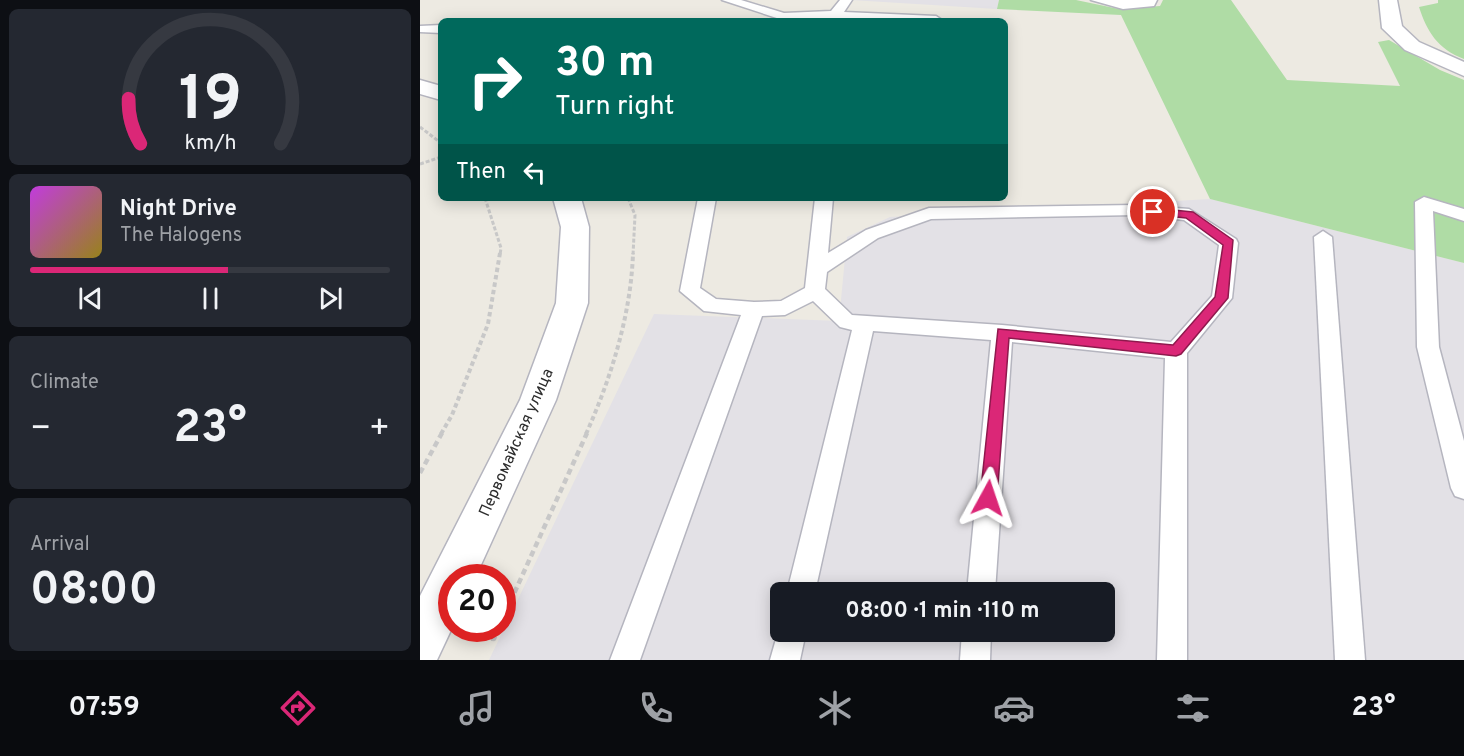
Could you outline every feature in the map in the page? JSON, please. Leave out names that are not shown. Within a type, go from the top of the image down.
[{"type":"street","points":[[1388,0],[1392,28],[1412,46],[1464,70]]},
{"type":"street","points":[[420,87],[438,92]]},
{"type":"street","name":"Первомайская улица","points":[[459,564],[538,400],[572,303],[575,227],[568,201]]},
{"type":"street","name":"Первомайская улица","points":[[420,644],[438,607]]},
{"type":"lane","points":[[728,0],[781,18],[830,18],[846,0]]},
{"type":"lane","points":[[1097,0],[1123,5],[1150,3],[1152,0]]},
{"type":"lane","points":[[422,29],[438,29]]},
{"type":"lane","points":[[706,201],[690,291],[711,306],[754,309],[785,308],[815,291]]},
{"type":"lane","points":[[815,291],[824,201]]},
{"type":"lane","points":[[1464,215],[1424,202],[1428,347],[1464,488]]},
{"type":"lane","points":[[819,268],[872,234],[926,206],[1136,210],[1189,215],[1229,243],[1222,298],[1176,351],[1172,660]]},
{"type":"lane","points":[[1323,237],[1350,660]]},
{"type":"lane","points":[[815,291],[847,322],[1002,333],[1176,351]]},
{"type":"lane","points":[[625,660],[754,309]]},
{"type":"lane","points":[[803,582],[864,324]]},
{"type":"lane","points":[[982,582],[1002,333]]},
{"type":"lane","points":[[785,660],[790,642]]},
{"type":"lane","points":[[975,660],[976,642]]},
{"type":"path","points":[[420,127],[438,141]]},
{"type":"path","points":[[420,164],[438,158]]},
{"type":"path","points":[[420,473],[452,415],[488,324],[501,248],[486,201]]},
{"type":"path","points":[[516,589],[604,394],[632,290],[635,215],[629,201]]},
{"type":"shaded area","points":[[851,0],[999,0],[997,9]]},
{"type":"shaded area","points":[[1210,199],[1464,263],[1464,660],[489,660],[498,642],[516,642],[516,603],[654,314],[839,321],[847,237],[890,217]]},
{"type":"green space","points":[[999,0],[1076,0],[1119,9],[1160,6],[1163,0],[1231,0],[1287,80],[1400,86],[1378,42],[1389,40],[1440,70],[1464,80],[1464,263],[1210,199],[1121,15],[997,9]]},
{"type":"green space","points":[[1438,0],[1464,0],[1464,59],[1440,45],[1426,24],[1419,7],[1438,3]]},
{"type":"route","points":[[988,498],[1002,333],[1176,351],[1222,298],[1229,243],[1189,215],[1153,212]]}]
